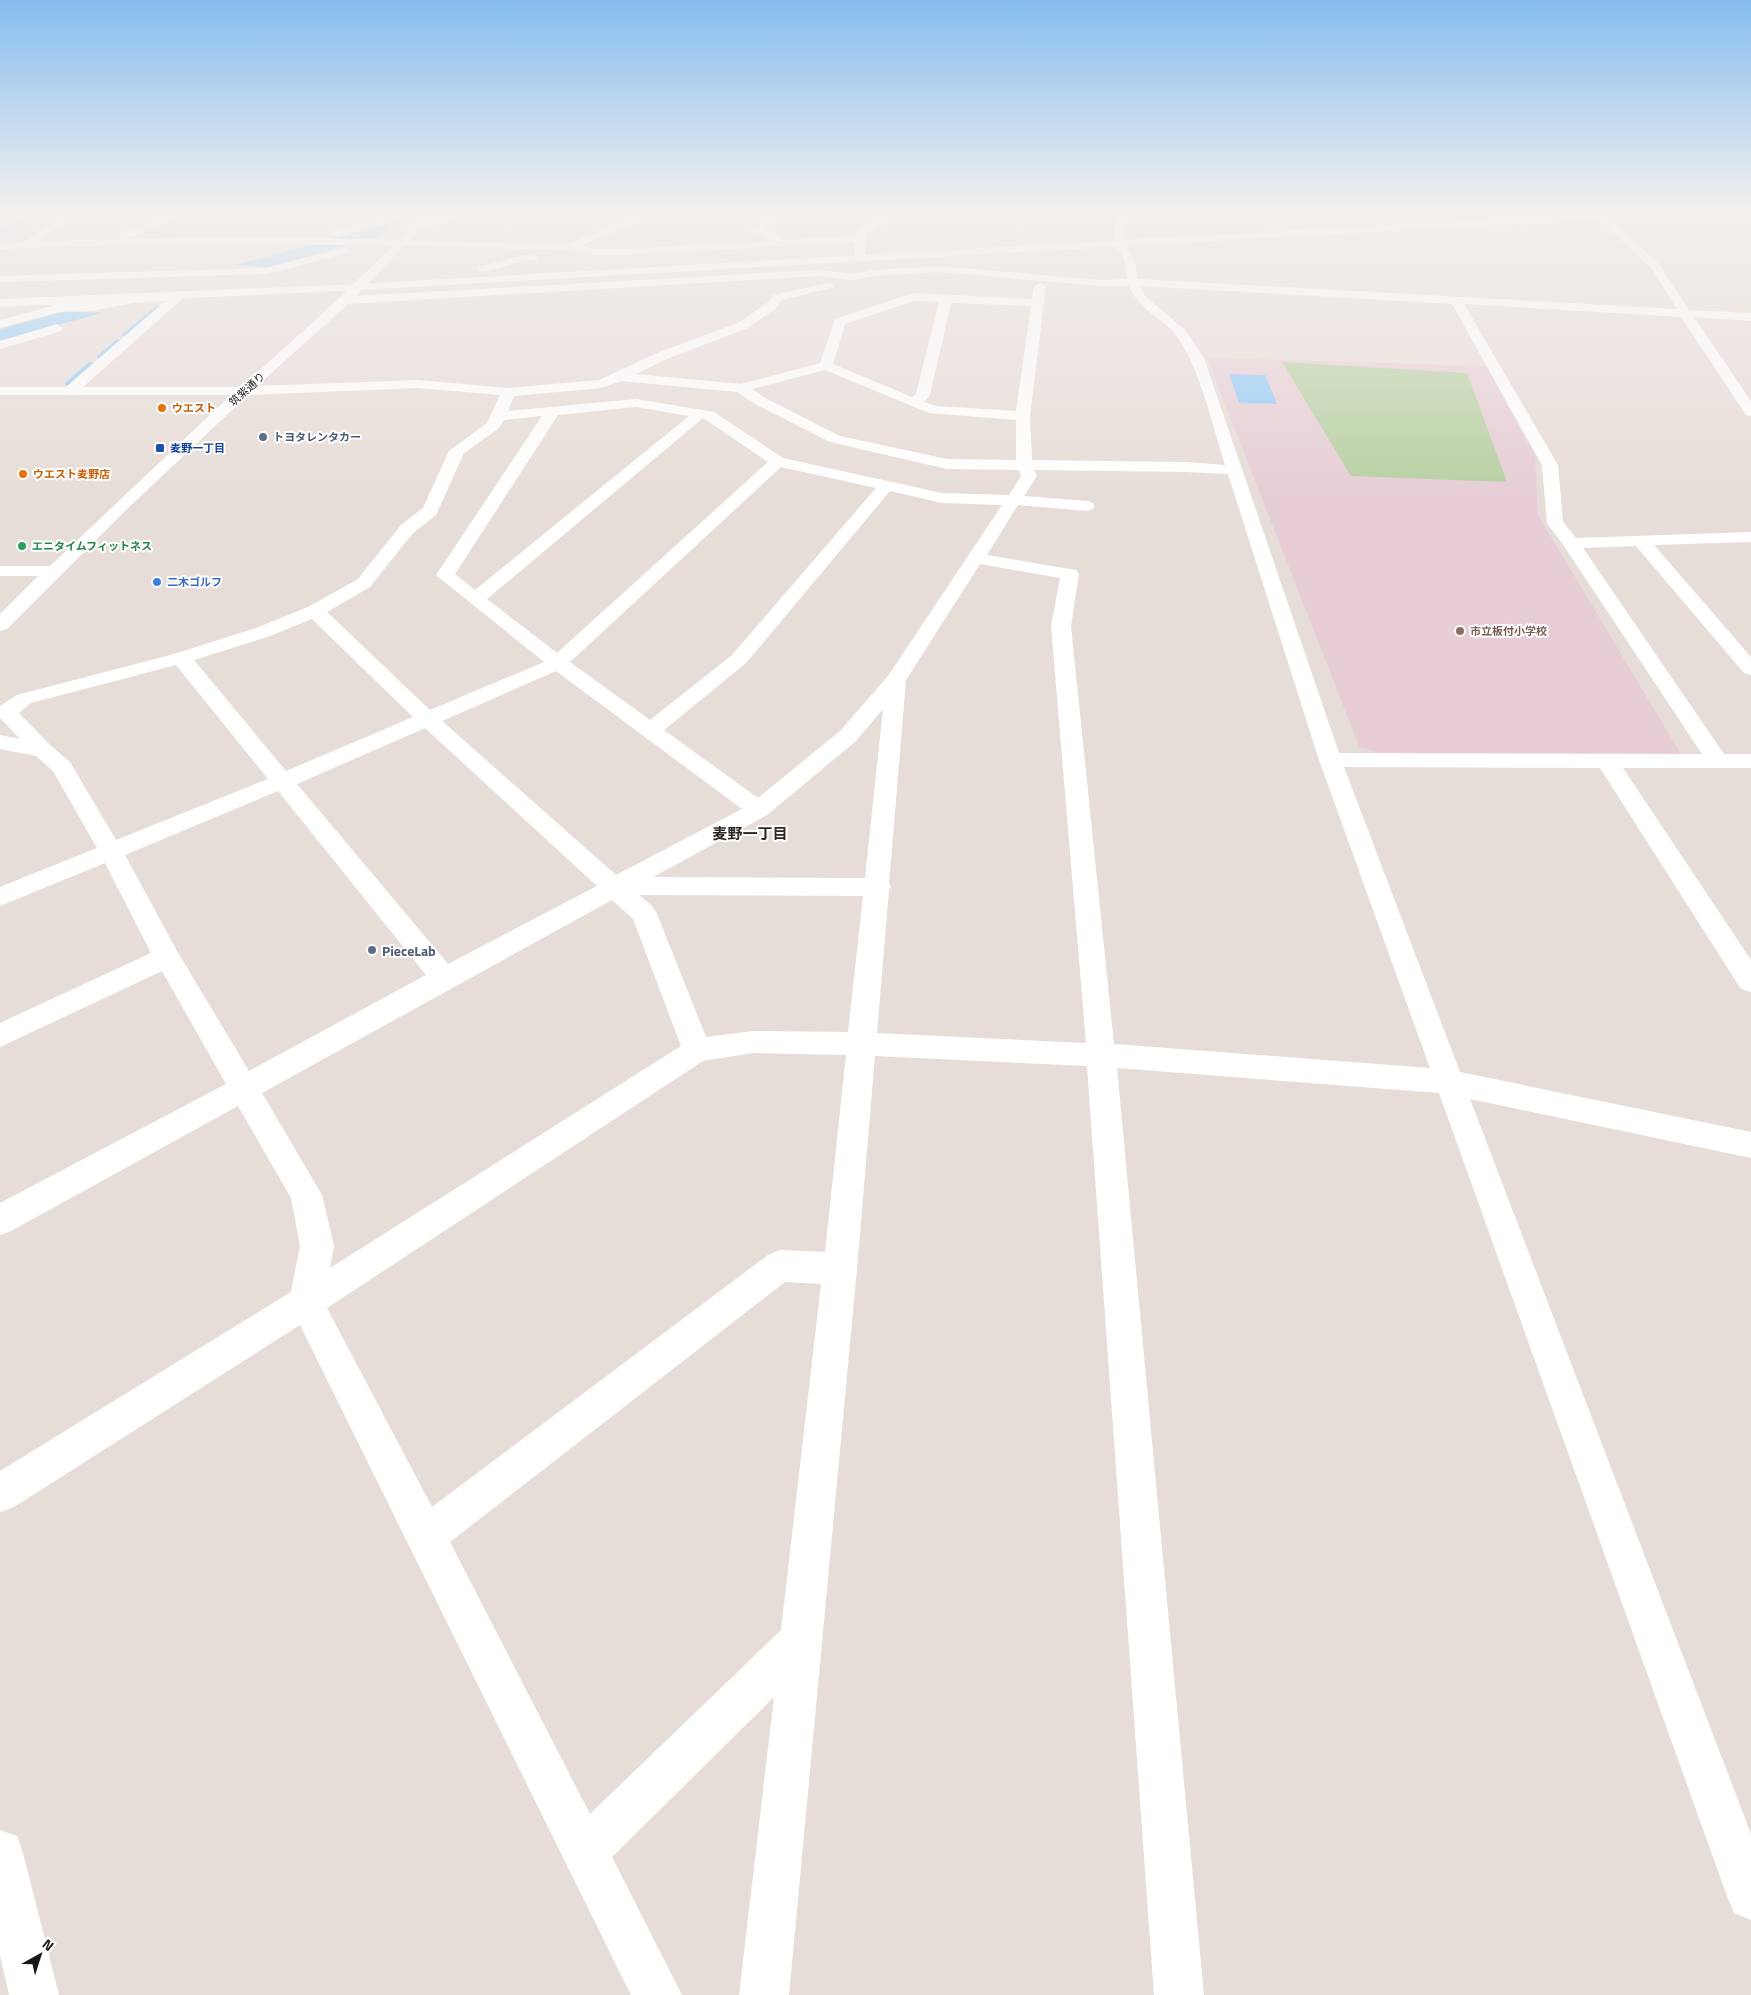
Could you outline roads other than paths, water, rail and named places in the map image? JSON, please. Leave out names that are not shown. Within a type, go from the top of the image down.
[{"type":"main road","points":[[0,324],[59,308],[97,306]]},
{"type":"main road","points":[[85,320],[114,312],[123,306]]},
{"type":"main road","points":[[70,391],[169,306]]},
{"type":"main road","name":"筑紫通り","points":[[0,625],[53,571],[244,391],[340,306]]},
{"type":"main road","points":[[0,391],[244,391],[418,384],[508,392],[601,384],[620,377],[662,356],[744,325],[771,306]]},
{"type":"main road","points":[[826,366],[839,322],[886,306]]},
{"type":"main road","points":[[914,403],[923,395],[944,306]]},
{"type":"main road","points":[[0,1220],[444,978],[759,810],[848,736],[896,680],[1028,476],[1025,466],[1023,416],[1038,306]]},
{"type":"main road","points":[[1149,306],[1182,334],[1197,358],[1278,598],[1330,760],[1751,1896]]},
{"type":"main road","points":[[1459,306],[1550,465],[1555,523],[1571,543],[1717,760]]},
{"type":"main road","points":[[1553,306],[1751,318]]},
{"type":"main road","points":[[1681,306],[1751,412]]},
{"type":"main road","points":[[0,314],[47,312]]},
{"type":"main road","points":[[0,345],[66,326]]},
{"type":"main road","points":[[620,377],[741,388],[826,366],[934,410],[1023,416]]},
{"type":"main road","points":[[741,388],[762,402],[834,439],[947,464],[1186,467],[1234,470]]},
{"type":"main road","points":[[508,392],[493,426],[457,451],[430,511],[407,529],[364,583],[315,612],[263,632],[181,658],[24,700],[6,712],[62,767],[111,852],[167,957],[306,1194],[317,1246],[306,1302],[657,1995]]},
{"type":"main road","points":[[499,416],[636,403],[709,415],[778,462],[942,498],[1012,500],[1087,506]]},
{"type":"main road","points":[[553,411],[445,575],[558,663],[759,810]]},
{"type":"main road","points":[[475,599],[700,414]]},
{"type":"main road","points":[[0,897],[283,781],[558,663],[778,462]]},
{"type":"main road","points":[[650,730],[739,659],[886,486]]},
{"type":"main road","points":[[1571,543],[1751,537]]},
{"type":"main road","points":[[1641,541],[1751,669]]},
{"type":"main road","points":[[975,558],[1070,574],[1062,626],[1101,1055],[1179,1995]]},
{"type":"main road","points":[[0,571],[53,571]]},
{"type":"main road","points":[[315,612],[427,719],[644,914],[697,1050]]},
{"type":"main road","points":[[181,658],[444,978]]},
{"type":"main road","points":[[764,1995],[840,1269],[878,887],[896,680]]},
{"type":"main road","points":[[0,742],[44,751]]},
{"type":"main road","points":[[1330,760],[1751,761]]},
{"type":"main road","points":[[1607,761],[1751,982]]},
{"type":"main road","points":[[615,886],[878,887]]},
{"type":"main road","points":[[0,1036],[167,957]]},
{"type":"main road","points":[[0,1493],[306,1302],[697,1050],[752,1042],[862,1044],[1101,1055],[1450,1082],[1751,1144]]},
{"type":"main road","points":[[426,1536],[780,1266],[840,1269]]},
{"type":"main road","points":[[585,1851],[801,1640]]},
{"type":"main road","points":[[0,1852],[34,1995]]},
{"type":"water","points":[[84,306],[127,306],[0,341],[0,329]]},
{"type":"water","points":[[1229,374],[1265,375],[1277,404],[1239,403]]},
{"type":"waterway","points":[[124,335],[159,307]]},
{"type":"waterway","points":[[99,357],[119,340]]},
{"type":"waterway","points":[[67,384],[91,363]]},
{"type":"place","name":"ウエスト","points":[[162,408]]},
{"type":"place","name":"トヨタレンタカー","points":[[263,437]]},
{"type":"place","name":"麦野一丁目","points":[[160,448]]},
{"type":"place","name":"ウエスト麦野店","points":[[23,474]]},
{"type":"place","name":"エニタイムフィットネス","points":[[22,546]]},
{"type":"place","name":"二木ゴルフ","points":[[157,582]]},
{"type":"place","name":"市立板付小学校","points":[[1460,631]]},
{"type":"place","name":"PieceLab","points":[[372,950]]},
{"type":"district","name":"麦野一丁目","points":[[750,833]]}]
